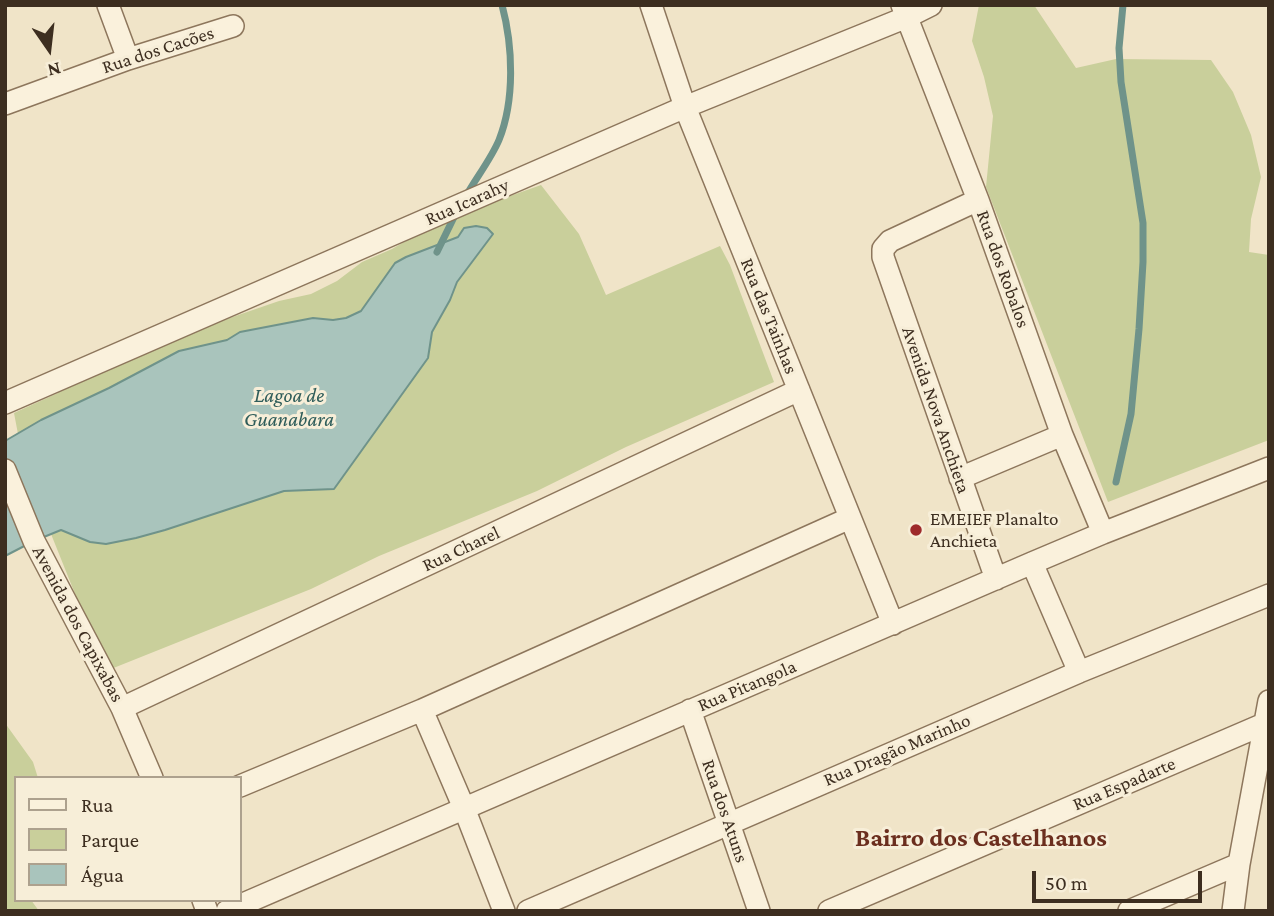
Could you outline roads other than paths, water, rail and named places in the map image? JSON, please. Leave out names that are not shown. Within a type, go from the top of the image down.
[{"type":"street","points":[[108,5],[128,59]]},
{"type":"street","name":"Rua das Tainhas","points":[[651,5],[685,107],[893,624]]},
{"type":"street","name":"Rua Icarahy","points":[[5,403],[904,11],[931,5]]},
{"type":"street","name":"Rua dos Robalos","points":[[904,11],[978,201],[1062,435],[1103,533]]},
{"type":"street","name":"Rua dos Cacões","points":[[5,104],[128,59],[233,26]]},
{"type":"street","name":"Avenida Nova Anchieta","points":[[978,201],[890,241],[883,249],[883,257],[996,579]]},
{"type":"street","name":"Rua Charel","points":[[122,708],[799,390]]},
{"type":"street","points":[[960,478],[1062,435]]},
{"type":"street","name":"Rua Pitangola","points":[[227,911],[1103,533],[1269,468]]},
{"type":"street","name":"Avenida dos Capixabas","points":[[5,470],[34,541],[122,708],[151,776]]},
{"type":"street","points":[[242,785],[422,710],[850,518]]},
{"type":"street","points":[[1032,564],[1079,672]]},
{"type":"street","name":"Rua Dragão Marinho","points":[[528,911],[1079,672],[1269,595]]},
{"type":"street","points":[[1233,911],[1269,701]]},
{"type":"street","points":[[422,710],[504,911]]},
{"type":"street","name":"Rua dos Atuns","points":[[690,710],[759,911]]},
{"type":"street","name":"Rua Espadarte","points":[[829,911],[1264,724]]},
{"type":"street","points":[[1129,911],[1239,864]]},
{"type":"water","name":"Lagoa de Guanabara","points":[[464,228],[487,228],[493,234],[457,282],[432,332],[428,358],[334,489],[284,491],[165,530],[106,544],[90,542],[61,530],[5,556],[5,441],[41,420],[179,351],[227,340],[240,332],[313,318],[346,318],[361,311],[395,263],[458,237]]},
{"type":"waterway","points":[[466,196],[496,147],[508,108],[510,55],[502,5]]},
{"type":"waterway","points":[[1116,482],[1131,414],[1143,262],[1143,223],[1121,82],[1119,48],[1123,5]]},
{"type":"waterway","points":[[437,252],[456,213]]},
{"type":"place","name":"EMEIEF Planalto Anchieta","points":[[916,530]]},
{"type":"district","name":"Bairro dos Castelhanos","points":[[981,838]]}]
